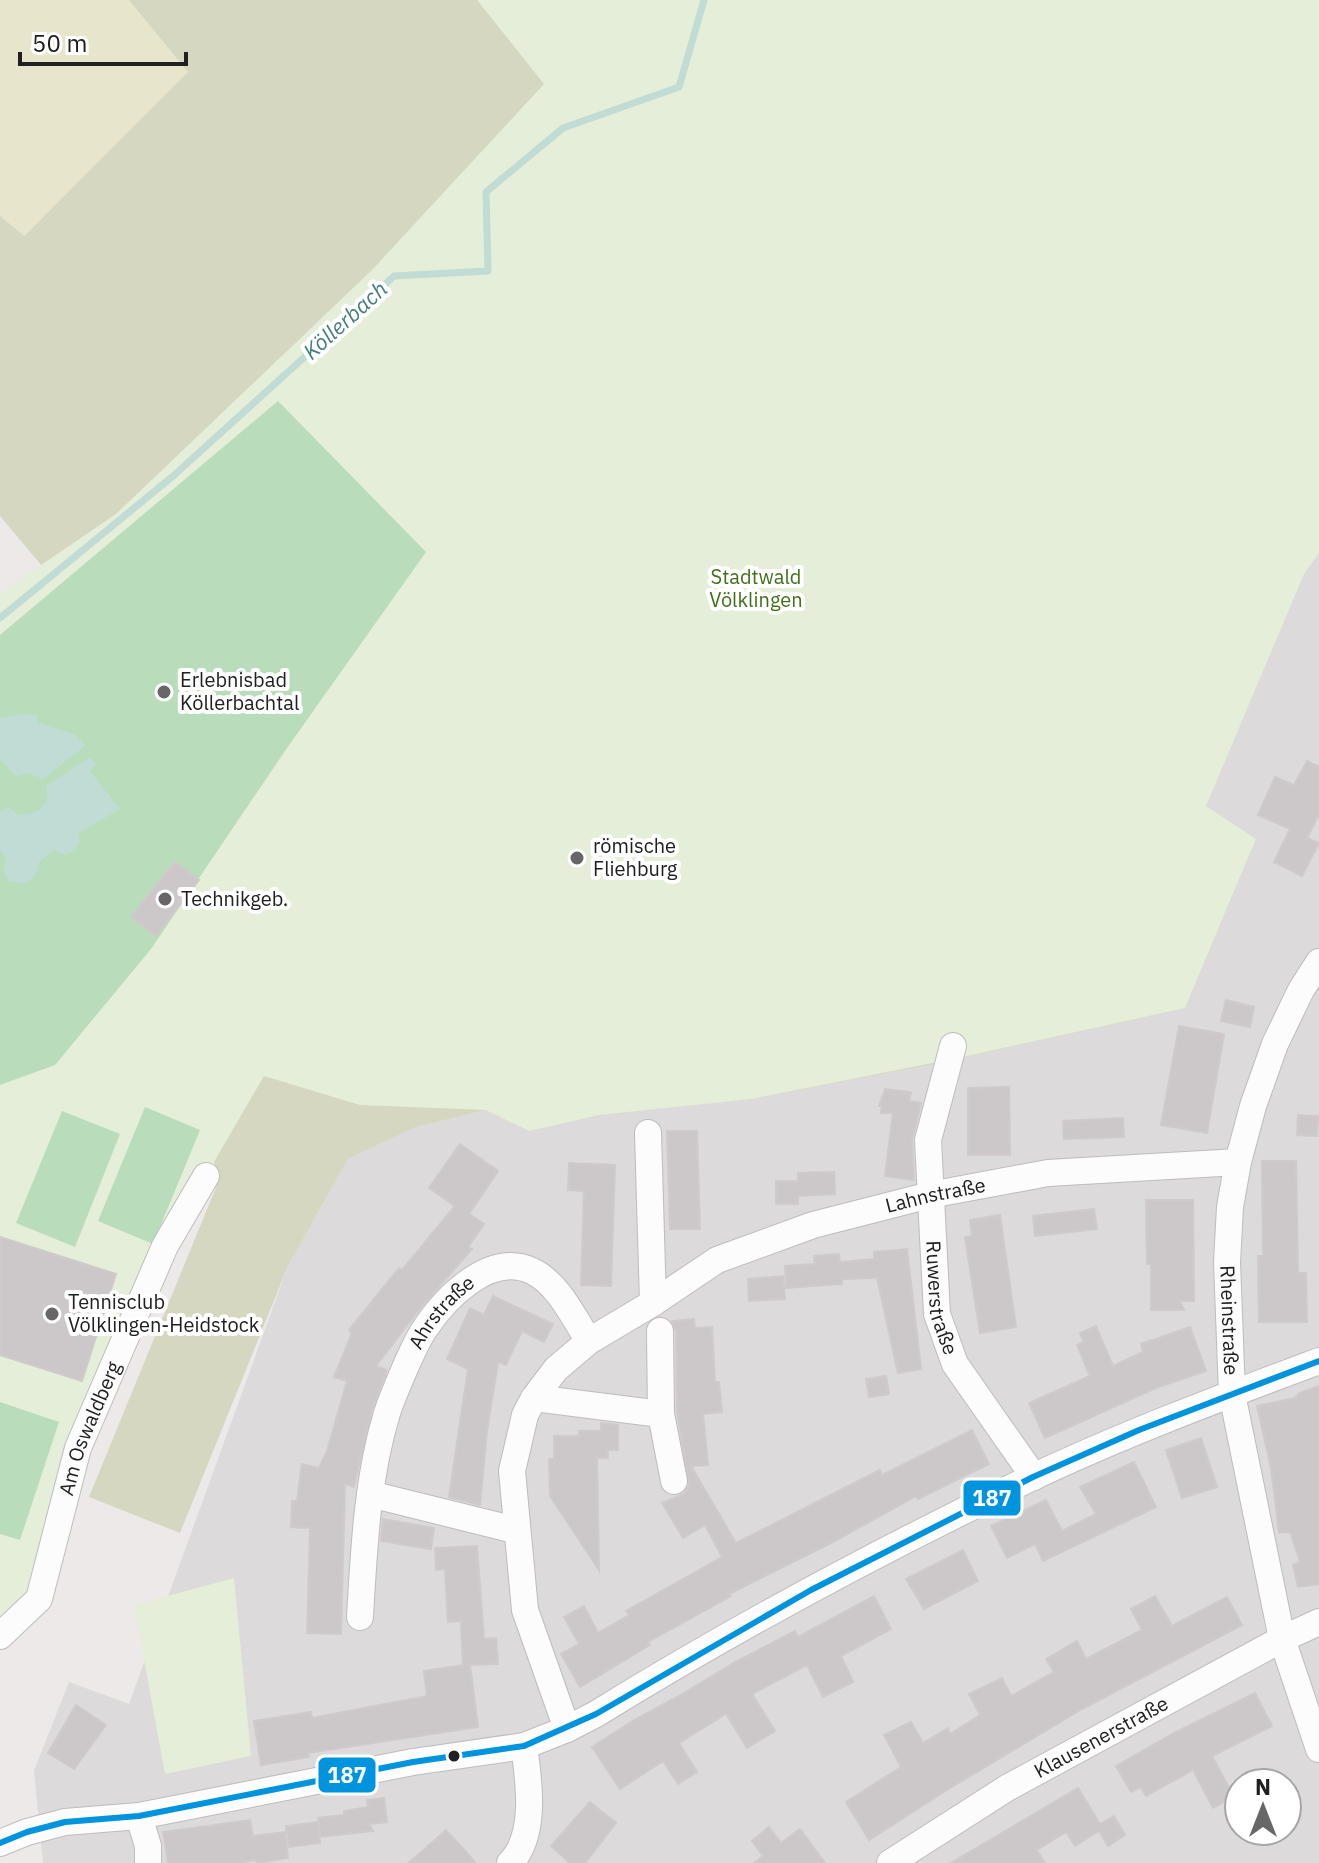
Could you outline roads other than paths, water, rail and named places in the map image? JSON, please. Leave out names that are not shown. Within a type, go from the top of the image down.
[{"type":"street","name":"Rheinstraße","points":[[1319,962],[1301,990],[1275,1044],[1262,1081],[1238,1162],[1230,1207],[1227,1262],[1232,1394],[1258,1507],[1282,1639],[1319,1749]]},
{"type":"street","name":"Ruwerstraße","points":[[953,1046],[928,1140],[937,1314],[955,1364],[1034,1477]]},
{"type":"street","points":[[648,1133],[653,1303]]},
{"type":"street","name":"Lahnstraße","points":[[567,1729],[525,1610],[515,1530],[512,1471],[525,1415],[534,1398],[556,1369],[589,1341],[717,1260],[813,1225],[930,1195],[1048,1173],[1238,1162]]},
{"type":"street","name":"Am Oswaldberg","points":[[0,1636],[39,1599],[78,1448],[165,1246],[206,1176]]},
{"type":"street","name":"Ahrstraße","points":[[360,1617],[370,1494],[387,1412],[423,1331],[454,1294],[479,1275],[509,1265],[531,1270],[551,1284],[589,1341]]},
{"type":"street","points":[[660,1331],[661,1414],[674,1481]]},
{"type":"street","points":[[0,1843],[65,1822],[139,1816],[413,1762],[524,1746],[567,1729],[767,1612],[1034,1477],[1167,1418],[1319,1361]]},
{"type":"street","points":[[534,1398],[661,1414]]},
{"type":"street","points":[[370,1494],[515,1530]]},
{"type":"street","name":"Klausenerstraße","points":[[890,1863],[1007,1788],[1319,1622]]},
{"type":"street","points":[[520,1859],[527,1825],[529,1777],[524,1746]]},
{"type":"street","points":[[139,1816],[148,1846],[148,1863]]},
{"type":"waterway","name":"Köllerbach","points":[[0,618],[172,477],[394,276],[488,271],[486,192],[563,128],[679,87],[704,0]]},
{"type":"place","name":"Erlebnisbad Köllerbachtal","points":[[164,692]]},
{"type":"place","name":"römische Fliehburg","points":[[577,858]]},
{"type":"place","name":"Technikgeb.","points":[[165,899]]},
{"type":"place","name":"Tennisclub Völklingen-Heidstock","points":[[52,1314]]},
{"type":"park label","name":"Stadtwald Völklingen","points":[[756,588]]}]
